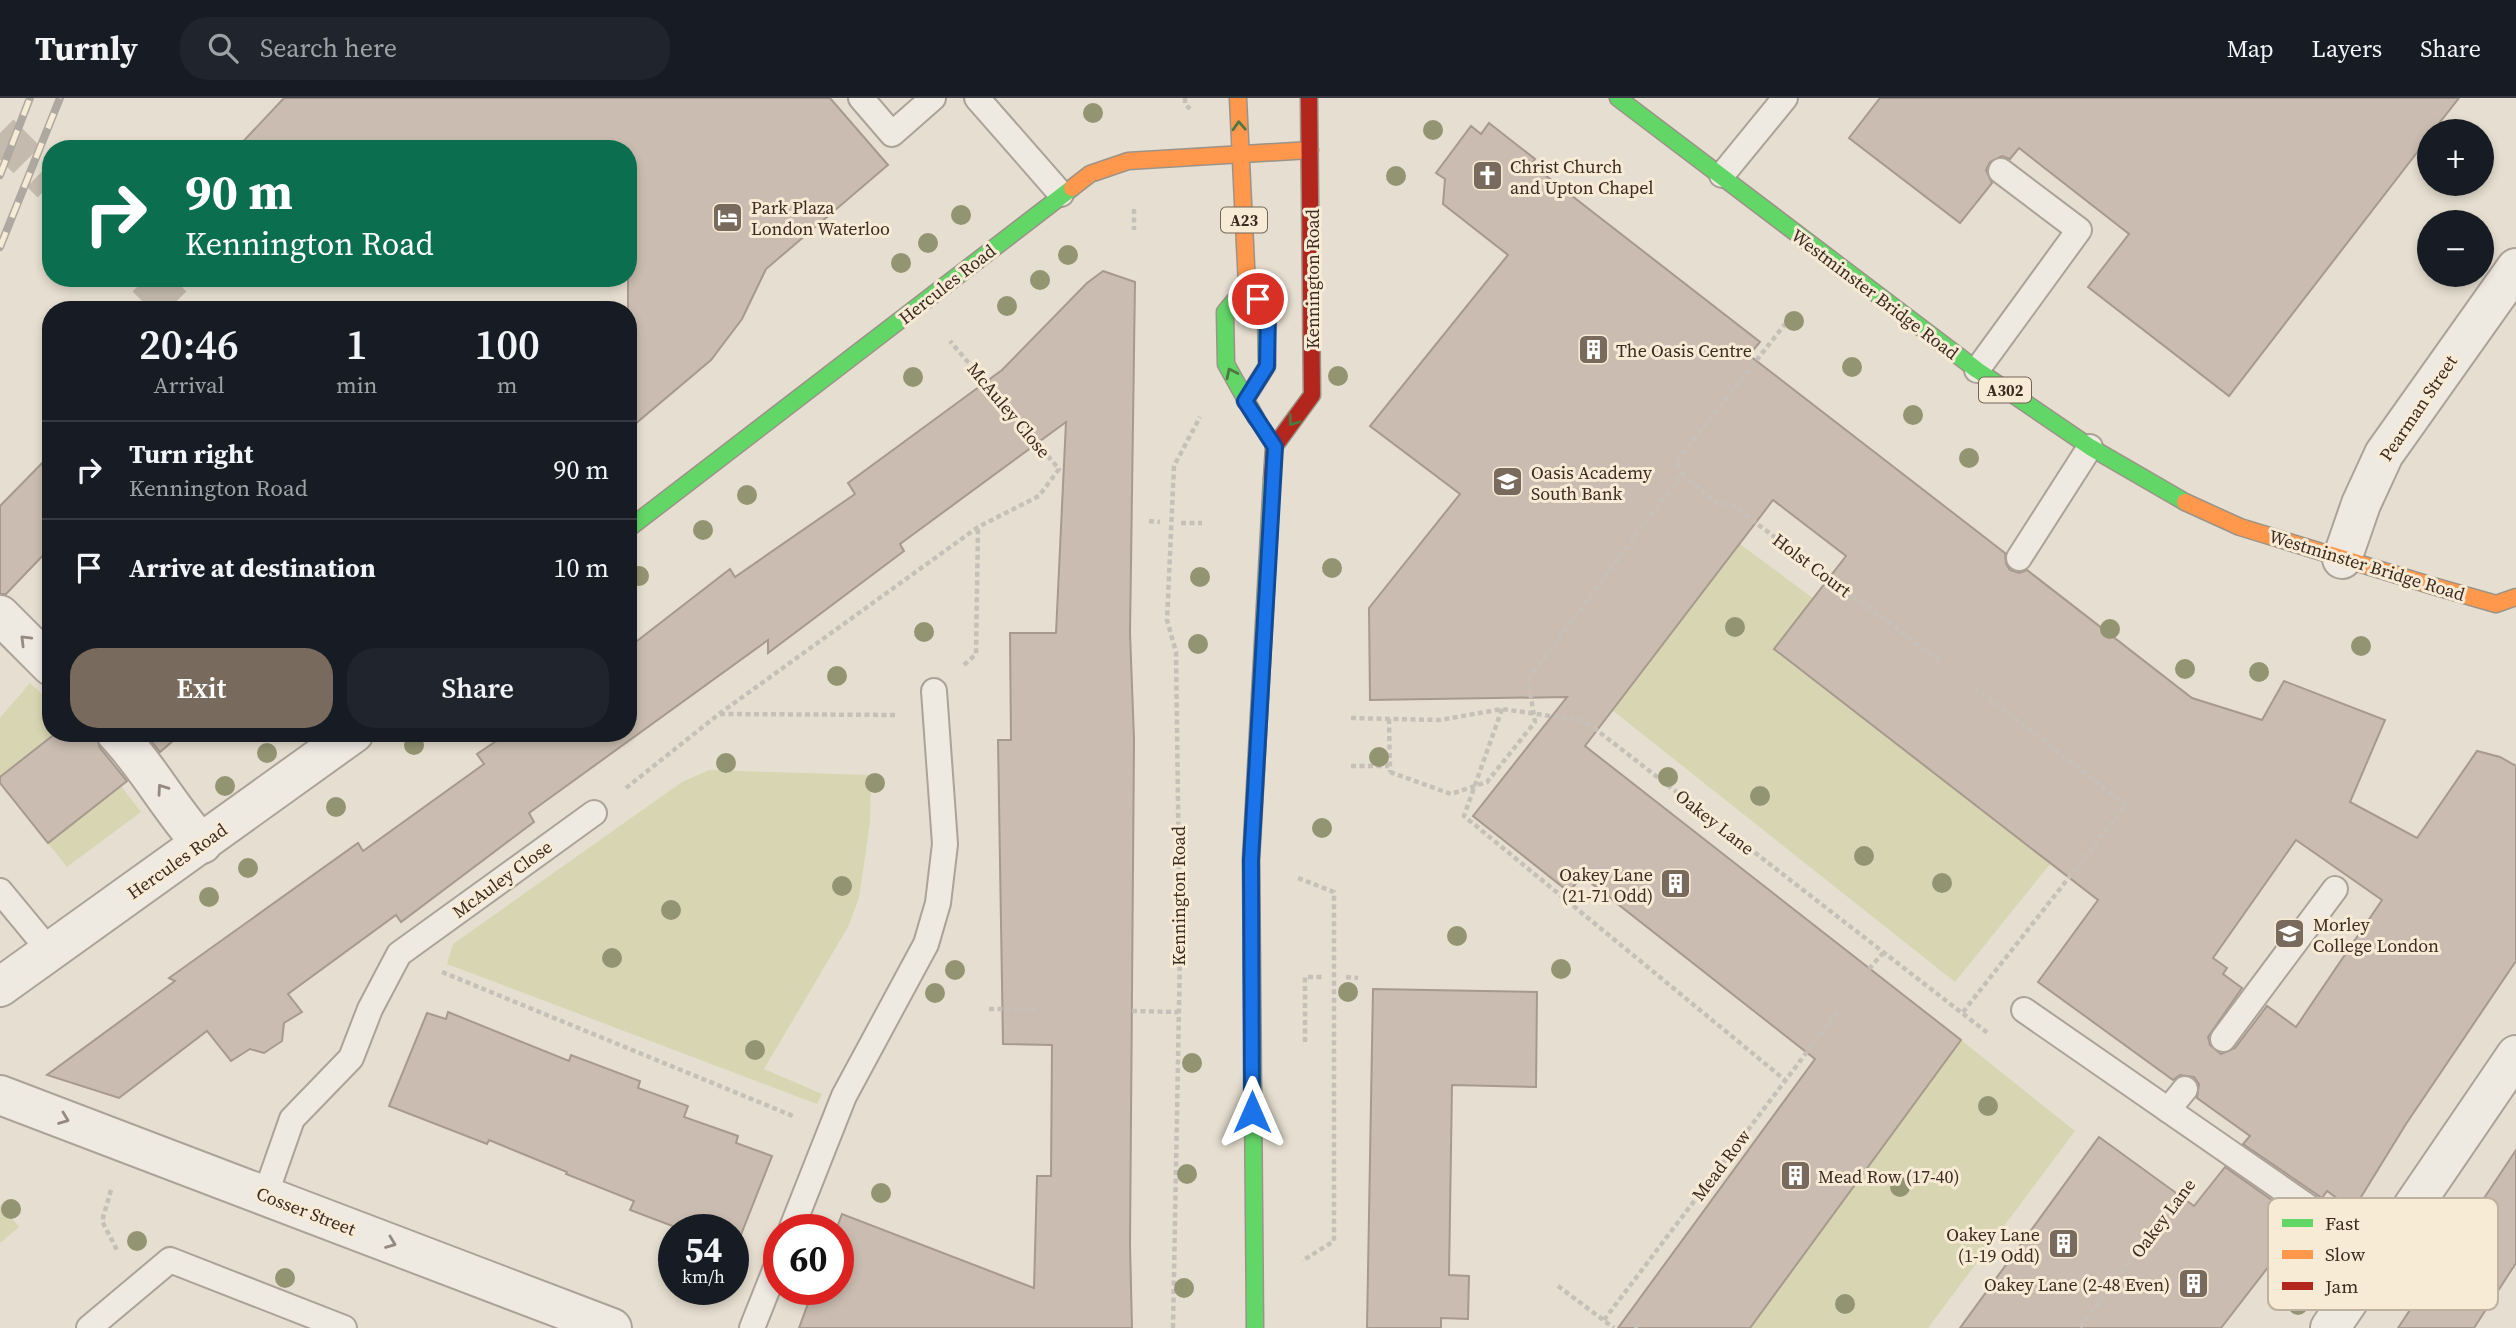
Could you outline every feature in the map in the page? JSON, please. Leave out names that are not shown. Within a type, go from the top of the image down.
[{"type":"main road","name":"A23","points":[[1238,98],[1247,286]]},
{"type":"main road","name":"Kennington Road","points":[[1275,447],[1312,395],[1309,98]]},
{"type":"main road","name":"Westminster Bridge Road","points":[[1618,98],[1722,175],[1875,296],[1976,370],[2090,447],[2171,495],[2240,527],[2496,604]]},
{"type":"main road","name":"Hercules Road","points":[[637,522],[1090,174],[1119,163],[1310,150]]},
{"type":"main road","points":[[1245,401],[1267,366],[1268,343],[1268,313],[1247,286],[1225,312],[1226,364],[1245,401],[1275,447],[1251,860],[1255,1328]]},
{"type":"main road","points":[[2509,619],[2496,604],[2516,597]]},
{"type":"street","name":"Pearman Street","points":[[2342,559],[2361,504],[2384,454],[2516,268]]},
{"type":"street","points":[[0,615],[42,657]]},
{"type":"street","points":[[125,742],[141,759],[181,821],[202,844]]},
{"type":"street","name":"Hercules Road","points":[[0,987],[342,742]]},
{"type":"street","points":[[2419,1198],[2516,1055]]},
{"type":"street","name":"Cosser Street","points":[[0,1095],[612,1328]]},
{"type":"street","points":[[2330,1328],[2342,1310]]},
{"type":"lane","points":[[861,98],[892,134],[933,98]]},
{"type":"lane","points":[[976,98],[1061,194]]},
{"type":"lane","points":[[1722,175],[1786,98]]},
{"type":"lane","points":[[1976,370],[2079,230],[2001,171]]},
{"type":"lane","points":[[2019,558],[2090,447]]},
{"type":"lane","points":[[797,1214],[830,1130],[862,1060],[926,944],[938,903],[946,844],[934,691]]},
{"type":"lane","name":"McAuley Close","points":[[399,954],[594,813]]},
{"type":"lane","points":[[2223,1040],[2335,889]]},
{"type":"lane","points":[[0,891],[48,950]]},
{"type":"lane","points":[[265,1196],[292,1119],[351,1058],[370,1009],[399,954]]},
{"type":"lane","points":[[2024,1010],[2295,1198]]},
{"type":"lane","points":[[2168,1110],[2185,1089]]},
{"type":"lane","points":[[89,1328],[170,1260],[344,1328]]},
{"type":"lane","points":[[752,1328],[763,1301]]},
{"type":"path","points":[[1133,198],[1134,230]]},
{"type":"path","name":"McAuley Close","points":[[594,813],[719,714],[978,527],[1039,496],[1059,469],[920,306]]},
{"type":"path","points":[[1351,766],[1390,769],[1451,794],[1487,782],[1535,722],[1528,679],[1682,474],[1676,462],[1690,442],[1786,323]]},
{"type":"path","name":"Kennington Road","points":[[1173,1328],[1177,1226],[1180,894],[1176,652],[1167,620],[1174,466]]},
{"type":"path","name":"Holst Court","points":[[1682,474],[1717,503],[1732,505],[1940,661]]},
{"type":"path","points":[[1149,521],[1160,522]]},
{"type":"path","points":[[1181,523],[1202,523]]},
{"type":"path","points":[[934,691],[976,654],[978,527]]},
{"type":"path","points":[[1963,1012],[2126,805],[1972,685]]},
{"type":"path","points":[[1502,709],[1464,817],[1785,1080]]},
{"type":"path","name":"Oakey Lane","points":[[1350,718],[1440,720],[1502,709],[1585,721],[1990,1035]]},
{"type":"path","points":[[719,714],[936,716]]},
{"type":"path","points":[[1389,719],[1390,769]]},
{"type":"path","points":[[1251,860],[1334,892],[1334,1241],[1254,1292]]},
{"type":"path","points":[[1869,969],[1883,953]]},
{"type":"path","points":[[399,954],[830,1130]]},
{"type":"path","points":[[1305,1042],[1305,977],[1323,977]]},
{"type":"path","points":[[1346,977],[1358,978]]},
{"type":"path","points":[[989,1009],[1041,1009]]},
{"type":"path","points":[[1132,1011],[1178,1012]]},
{"type":"path","name":"Mead Row","points":[[1604,1320],[1838,1011]]},
{"type":"path","points":[[125,1142],[102,1221],[136,1289]]},
{"type":"path","name":"Oakey Lane","points":[[2080,1326],[2195,1176]]},
{"type":"path","points":[[1558,1286],[1614,1328]]},
{"type":"path","points":[[1635,1328],[1641,1320]]},
{"type":"shaded area","points":[[1740,544],[1814,599],[2051,863],[1955,982],[1612,710]]},
{"type":"shaded area","points":[[30,683],[42,694],[42,742],[45,742],[0,777],[0,718]]},
{"type":"shaded area","points":[[709,770],[871,775],[870,822],[859,898],[848,927],[764,1069],[822,1094],[817,1104],[447,964],[453,944],[682,782]]},
{"type":"shaded area","points":[[121,786],[141,812],[67,867],[48,843]]},
{"type":"shaded area","points":[[1961,1040],[2075,1131],[1928,1328],[1750,1328]]},
{"type":"shaded area","points":[[0,1204],[19,1227],[0,1243]]},
{"type":"building","name":"Park Plaza London Waterloo","points":[[284,98],[830,98],[888,165],[766,269],[742,319],[711,360],[637,422],[637,301],[628,301],[628,287],[637,287],[637,140],[244,140]]},
{"type":"building","points":[[1880,98],[2459,98],[2442,119],[2417,119],[2417,153],[2229,396],[2088,287],[2129,234],[2019,148],[2010,159],[2002,156],[1990,162],[1986,170],[1992,183],[1960,223],[1849,138]]},
{"type":"building","points":[[1489,123],[1535,159],[1531,164],[1760,342],[1749,355],[2005,553],[2006,564],[2010,570],[2019,573],[2027,570],[2192,698],[2262,720],[2284,681],[2385,720],[2350,802],[2417,838],[2477,751],[2500,757],[2516,766],[2516,961],[2406,1124],[2360,1198],[2337,1198],[2327,1191],[2322,1198],[2243,1144],[2250,1136],[2197,1098],[2199,1084],[2194,1077],[2180,1075],[2173,1080],[2038,982],[2098,900],[1774,649],[1846,556],[1773,500],[1585,746],[1961,1040],[1750,1328],[1618,1328],[1815,1059],[1582,876],[1569,892],[1473,816],[1567,697],[1370,700],[1369,608],[1460,494],[1370,426],[1508,255],[1443,204],[1445,179],[1436,173],[1471,126],[1481,134]],"holes":[[[2296,840],[2382,900],[2296,1027],[2267,1006],[2235,1048],[2221,1054],[2210,1045],[2208,1037],[2242,988],[2223,974],[2227,968],[2213,958]]]},
{"type":"building","points":[[1103,271],[1135,282],[1130,633],[1134,739],[1130,1244],[1132,1328],[799,1328],[807,1305],[854,1305],[854,1219],[1034,1288],[1037,1176],[1051,1176],[1052,1045],[1003,1044],[998,740],[1011,740],[1010,633],[1056,633],[1066,422],[900,544],[904,551],[768,653],[768,640],[637,735],[637,641],[730,569],[735,577],[855,494],[848,483],[1002,370],[1087,283]]},
{"type":"building","points":[[42,463],[42,556],[6,594],[0,594],[0,506]]},
{"type":"building","points":[[45,742],[98,742],[127,781],[48,843],[0,783],[0,777]]},
{"type":"building","points":[[152,742],[172,742],[160,752]]},
{"type":"building","points":[[495,742],[627,742],[529,813],[534,822],[401,922],[396,915],[288,994],[302,1012],[284,1023],[282,1041],[264,1053],[250,1049],[231,1061],[207,1031],[119,1098],[47,1075],[175,981],[169,978],[358,843],[363,851],[484,764],[477,754]]},
{"type":"building","points":[[1373,989],[1537,992],[1536,1087],[1452,1085],[1449,1275],[1469,1276],[1468,1319],[1441,1318],[1441,1328],[1367,1328]]},
{"type":"building","points":[[448,1012],[569,1061],[571,1055],[640,1081],[638,1088],[688,1106],[684,1117],[738,1136],[736,1143],[772,1156],[749,1214],[658,1214],[658,1221],[630,1210],[634,1201],[566,1174],[567,1172],[489,1140],[487,1144],[389,1106],[427,1013],[446,1019]]},
{"type":"building","points":[[2099,1137],[2194,1206],[2225,1167],[2269,1198],[2268,1267],[2221,1328],[1960,1328]]},
{"type":"building","points":[[2516,1150],[2516,1263],[2498,1291],[2498,1198],[2484,1198]]},
{"type":"building","points":[[2410,1310],[2486,1310],[2474,1328],[2398,1328]]},
{"type":"tunnel","points":[[0,133],[42,175]]},
{"type":"tunnel","points":[[155,287],[169,301]]},
{"type":"railway","points":[[0,175],[30,98]]},
{"type":"railway","points":[[43,140],[60,98]]},
{"type":"railway","points":[[0,247],[42,143]]},
{"type":"traffic: fast","points":[[1618,98],[1977,370],[2090,447],[2185,502]]},
{"type":"traffic: fast","points":[[637,522],[1072,188]]},
{"type":"traffic: fast","points":[[1247,286],[1225,312],[1226,364],[1256,418]]},
{"type":"traffic: fast","points":[[1245,401],[1267,366],[1266,310]]},
{"type":"traffic: fast","points":[[1255,1328],[1251,860],[1272,478]]},
{"type":"traffic: slow","points":[[1238,98],[1247,286],[1266,310]]},
{"type":"traffic: slow","points":[[1072,188],[1090,174],[1128,161],[1310,150]]},
{"type":"traffic: slow","points":[[2185,502],[2240,527],[2433,586],[2496,604],[2516,597]]},
{"type":"traffic: jam","points":[[1272,478],[1274,447],[1312,395],[1309,98]]},
{"type":"place","name":"Christ Church and Upton Chapel","points":[[1487,176]]},
{"type":"place","name":"Park Plaza London Waterloo","points":[[728,217]]},
{"type":"place","name":"The Oasis Centre","points":[[1593,350]]},
{"type":"place","name":"Oasis Academy South Bank","points":[[1508,482]]},
{"type":"place","name":"Oakey Lane (21-71 Odd)","points":[[1676,884]]},
{"type":"place","name":"Morley College London","points":[[2290,934]]},
{"type":"place","name":"Mead Row (17-40)","points":[[1795,1176]]},
{"type":"place","name":"Oakey Lane (1-19 Odd)","points":[[2063,1244]]},
{"type":"place","name":"Oakey Lane (2-48 Even)","points":[[2193,1284]]},
{"type":"route","points":[[1252,1112],[1251,860],[1275,447],[1245,401],[1267,366],[1268,313],[1258,299]]}]
